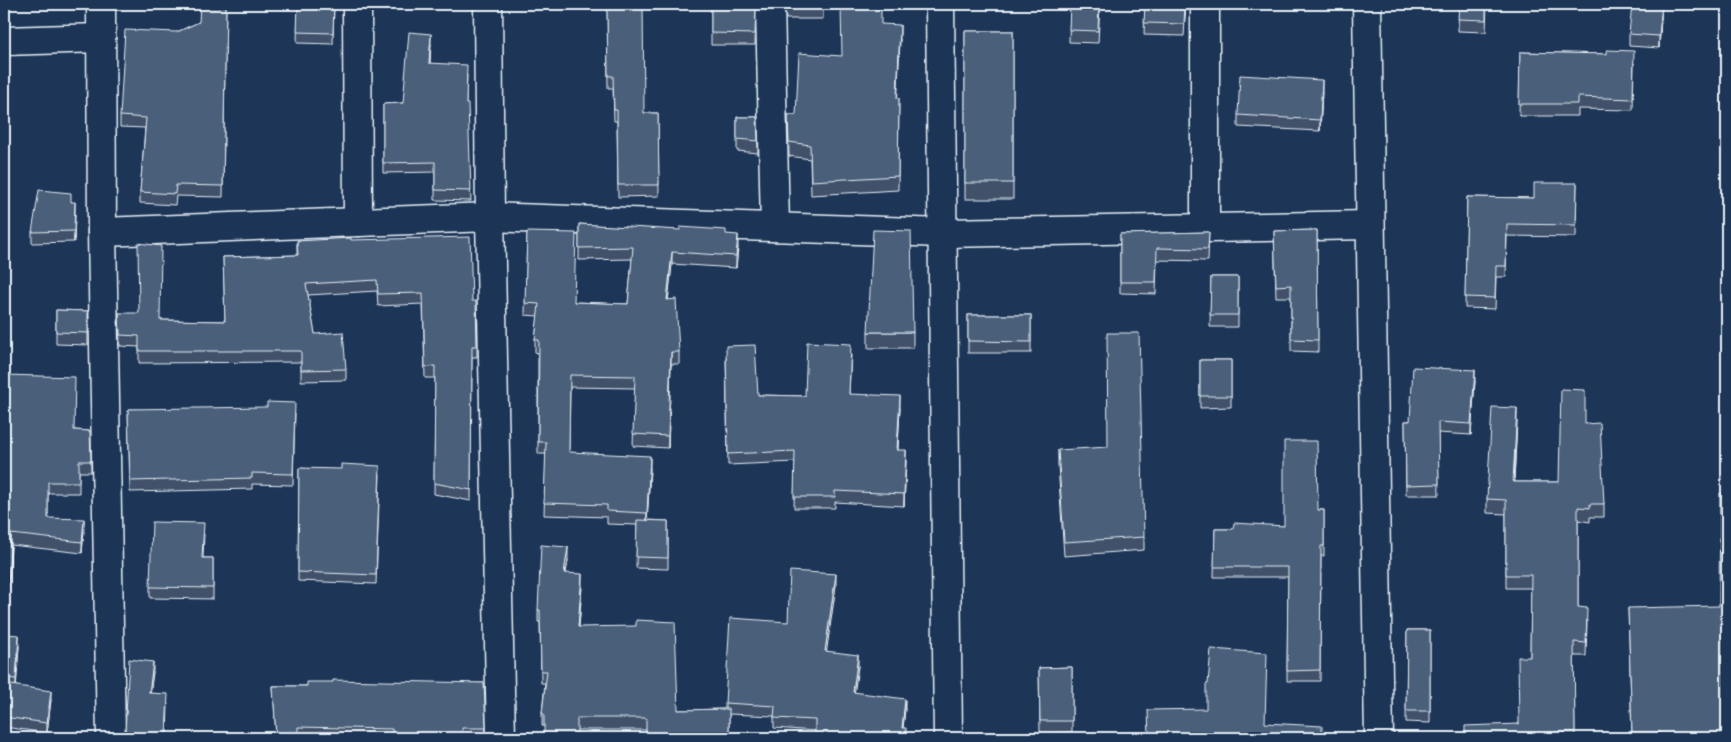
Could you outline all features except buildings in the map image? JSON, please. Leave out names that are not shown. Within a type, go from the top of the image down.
[{"type":"street","points":[[101,4],[102,232],[111,738]]},
{"type":"street","points":[[357,4],[358,222]]},
{"type":"street","points":[[488,4],[490,217],[501,738]]},
{"type":"street","points":[[770,4],[774,227]]},
{"type":"street","points":[[940,4],[948,738]]},
{"type":"street","points":[[1205,4],[1205,228]]},
{"type":"street","points":[[1367,4],[1369,225],[1379,738]]},
{"type":"street","points":[[4,41],[101,38]]},
{"type":"street","points":[[102,232],[490,217],[943,233],[1369,225]]}]
